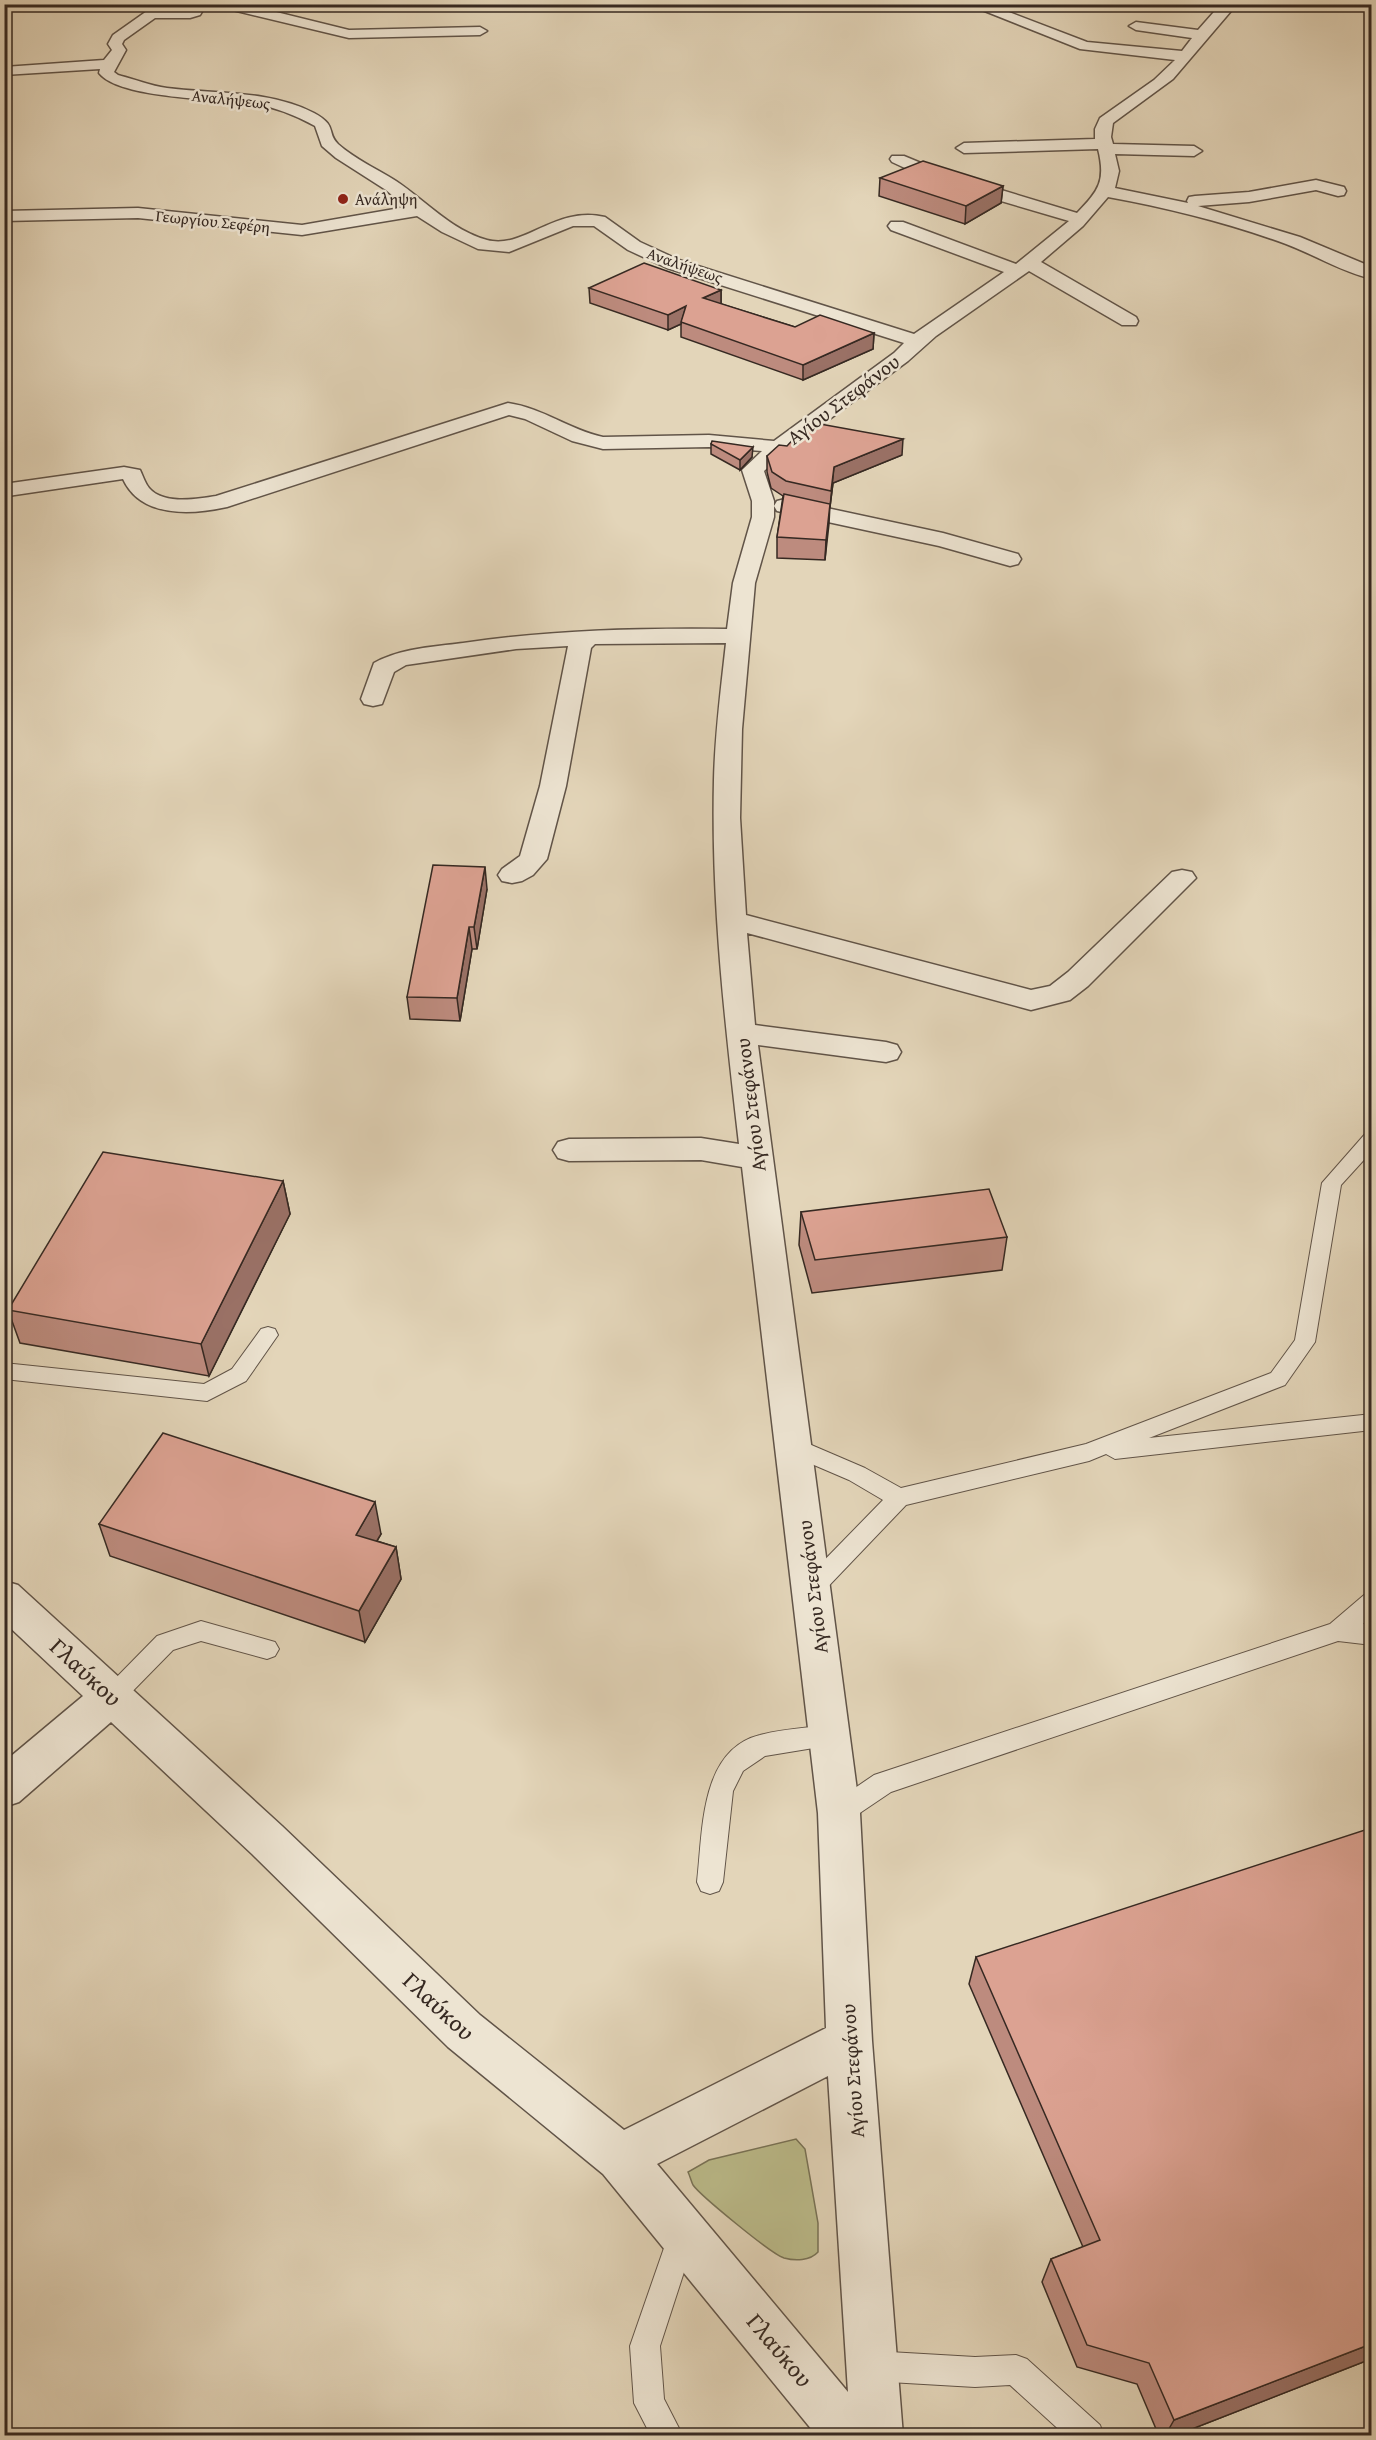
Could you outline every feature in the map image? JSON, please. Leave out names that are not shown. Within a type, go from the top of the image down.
[{"type":"street","points":[[4,71],[109,63],[118,50],[115,44],[118,38],[154,9],[192,14],[198,7],[207,4]]},
{"type":"street","points":[[225,4],[349,34],[480,31]]},
{"type":"street","points":[[974,4],[1085,46],[1192,45]]},
{"type":"street","points":[[1230,4],[1142,105],[1106,121],[1101,131],[1111,177],[1104,191],[1165,203],[1281,236],[1371,274]]},
{"type":"street","points":[[1136,26],[1192,45]]},
{"type":"street","name":"Αναλήψεως","points":[[109,63],[106,73],[123,83],[177,94],[229,96],[258,100],[275,103],[306,115],[322,124],[328,142],[342,155],[392,186],[420,210],[456,232],[484,245],[499,248],[516,245],[569,221],[584,219],[599,221],[634,246],[673,264],[915,340]]},
{"type":"street","points":[[964,148],[1105,146],[1194,151]]},
{"type":"street","points":[[898,159],[939,177],[1080,219]]},
{"type":"street","points":[[1165,203],[1239,198],[1316,185],[1338,191]]},
{"type":"street","name":"Αγίου Στεφάνου","points":[[878,2436],[849,2041],[839,1813],[741,1033],[732,920],[727,778],[729,729],[744,583],[763,517],[763,501],[753,470],[778,448],[901,357],[915,340],[1024,267],[1080,219],[1104,191]]},
{"type":"street","name":"Γεωργίου Σεφέρη","points":[[4,216],[138,213],[302,230],[420,210]]},
{"type":"street","points":[[897,226],[1024,267],[1129,321]]},
{"type":"street","points":[[8,490],[124,473],[132,475],[142,493],[156,501],[197,505],[219,502],[508,409],[525,412],[583,437],[604,443],[751,444],[778,448]]},
{"type":"street","points":[[763,501],[943,540],[1010,559]]},
{"type":"street","points":[[374,699],[383,668],[400,659],[516,642],[586,639],[616,635],[740,636]]},
{"type":"street","points":[[512,875],[533,860],[553,786],[579,647],[586,639]]},
{"type":"street","points":[[732,920],[1031,1000],[1060,993],[1078,979],[1182,878]]},
{"type":"street","points":[[741,1033],[886,1052]]},
{"type":"street","points":[[569,1150],[700,1149],[756,1158]]},
{"type":"street","name":"Γλαύκου","points":[[4,1597],[267,1840],[464,2031],[620,2157],[851,2436]]},
{"type":"street","points":[[4,1788],[113,1696]]},
{"type":"street","points":[[620,2157],[849,2041]]},
{"type":"lane","points":[[812,1588],[899,1498],[1089,1452],[1278,1379],[1305,1342],[1332,1183],[1371,1139]]},
{"type":"lane","points":[[4,1371],[207,1393],[239,1375],[268,1335]]},
{"type":"lane","points":[[1089,1452],[1371,1422]]},
{"type":"lane","points":[[794,1447],[857,1474],[899,1498]]},
{"type":"lane","points":[[839,1813],[883,1783],[1338,1631],[1371,1602]]},
{"type":"lane","points":[[113,1696],[165,1643],[201,1631],[267,1649]]},
{"type":"lane","points":[[1338,1631],[1371,1635]]},
{"type":"lane","points":[[710,1882],[721,1791],[734,1763],[760,1746],[829,1736]]},
{"type":"lane","points":[[668,2436],[649,2403],[645,2346],[682,2232]]},
{"type":"lane","points":[[872,2366],[975,2372],[1016,2370],[1089,2436]]},
{"type":"green space","points":[[796,2139],[805,2149],[818,2223],[818,2252],[807,2259],[797,2260],[784,2258],[777,2254],[736,2224],[698,2191],[688,2172],[709,2160]]},
{"type":"building","points":[[923,161],[1003,186],[966,206],[880,178]]},
{"type":"building","points":[[644,263],[721,290],[703,298],[795,327],[820,315],[874,333],[803,365],[681,322],[686,306],[668,315],[589,288]]},
{"type":"building","points":[[809,422],[903,439],[834,467],[831,491],[786,481],[772,472],[767,456],[779,445],[787,446]]},
{"type":"building","points":[[712,441],[753,447],[740,460],[711,444]]},
{"type":"building","points":[[784,494],[830,504],[826,540],[777,537]]},
{"type":"building","points":[[433,865],[485,867],[474,927],[469,927],[457,998],[407,997]]},
{"type":"building","points":[[103,1152],[283,1181],[201,1344],[8,1310]]},
{"type":"building","points":[[989,1189],[1007,1237],[815,1260],[801,1212]]},
{"type":"building","points":[[163,1433],[375,1502],[356,1535],[396,1547],[359,1611],[99,1524]]},
{"type":"building","points":[[1371,1828],[1371,2344],[1174,2420],[1149,2363],[1087,2345],[1051,2259],[1100,2240],[976,1957]]},
{"type":"place","name":"Ανάληψη","points":[[343,199]]}]
